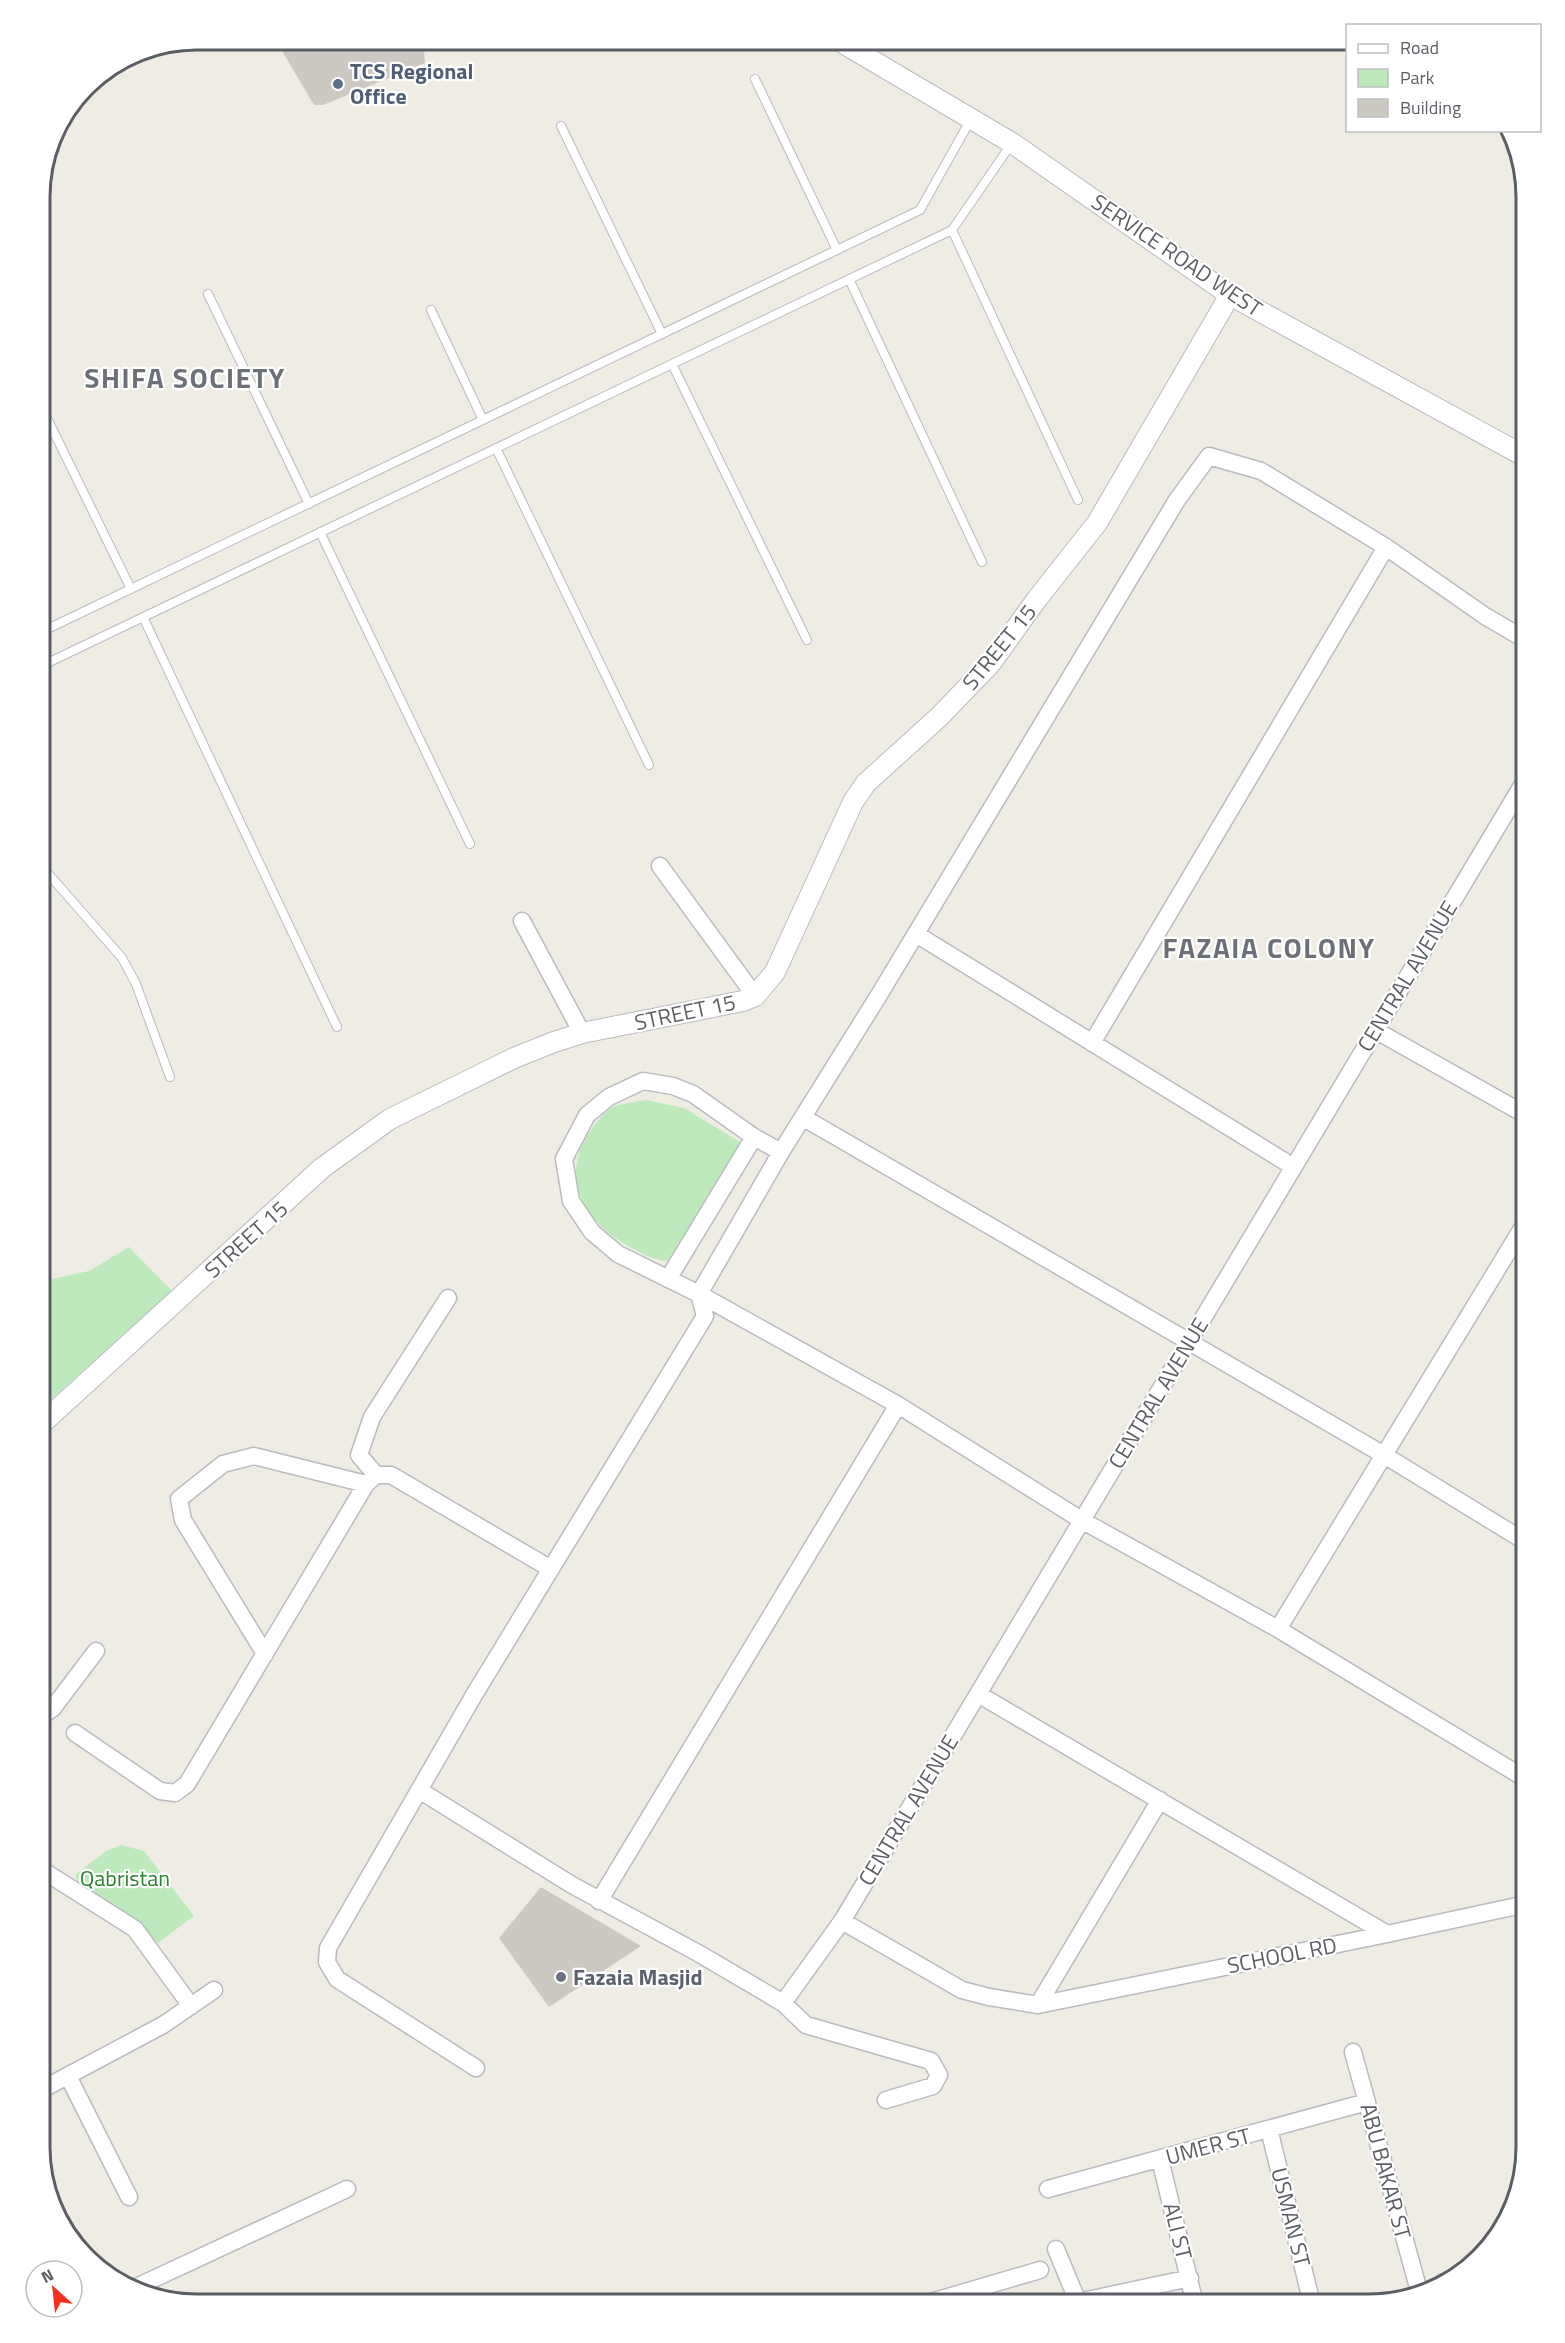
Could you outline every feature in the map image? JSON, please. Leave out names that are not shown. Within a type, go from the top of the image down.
[{"type":"street","name":"SERVICE ROAD WEST","points":[[855,50],[1012,143],[1230,295],[1516,452]]},
{"type":"street","name":"STREET 15","points":[[50,1416],[321,1168],[390,1119],[514,1058],[582,1033],[743,1001],[755,996],[775,972],[853,802],[866,783],[939,717],[991,663],[1037,599],[1097,523],[1230,295]]},
{"type":"street","points":[[476,2068],[337,1979],[327,1962],[328,1948],[419,1790],[705,1316],[699,1294],[781,1152],[916,934],[1177,500],[1209,456],[1261,471],[1386,547],[1485,616],[1516,634]]},
{"type":"street","points":[[1092,1042],[1386,547]]},
{"type":"street","name":"CENTRAL AVENUE","points":[[783,2004],[842,1922],[1083,1521],[1292,1166],[1516,796]]},
{"type":"street","points":[[660,866],[755,996]]},
{"type":"street","points":[[522,921],[582,1033]]},
{"type":"street","points":[[916,934],[1292,1166]]},
{"type":"street","points":[[1375,1030],[1516,1109]]},
{"type":"street","points":[[781,1152],[754,1137],[693,1094],[673,1086],[643,1081],[609,1097],[587,1115],[564,1159],[571,1200],[592,1232],[618,1254],[699,1294],[898,1405],[1083,1521],[1278,1629],[1516,1773]]},
{"type":"street","points":[[804,1118],[1384,1455],[1516,1536]]},
{"type":"street","points":[[668,1279],[754,1137]]},
{"type":"street","points":[[1278,1629],[1516,1238]]},
{"type":"street","points":[[371,1479],[359,1455],[372,1417],[448,1298]]},
{"type":"street","points":[[599,1901],[898,1405]]},
{"type":"street","points":[[265,1654],[183,1520],[179,1499],[223,1464],[254,1456],[371,1479],[391,1474],[551,1569]]},
{"type":"street","points":[[75,1733],[160,1791],[175,1793],[187,1784],[371,1479]]},
{"type":"street","points":[[50,1711],[96,1651]]},
{"type":"street","points":[[978,1695],[1387,1934]]},
{"type":"street","points":[[419,1790],[599,1901],[698,1953],[783,2004],[806,2025],[931,2061],[939,2075],[933,2086],[886,2100]]},
{"type":"street","points":[[842,1922],[962,1990],[1038,2005],[1160,1800]]},
{"type":"street","points":[[50,1875],[135,1929],[191,2006]]},
{"type":"street","name":"SCHOOL RD","points":[[1038,2005],[1516,1906]]},
{"type":"street","points":[[50,2085],[163,2025],[214,1990]]},
{"type":"street","name":"ABU BAKAR ST","points":[[1353,2052],[1417,2285]]},
{"type":"street","points":[[68,2076],[129,2197]]},
{"type":"street","name":"UMER ST","points":[[1048,2189],[1367,2102]]},
{"type":"street","name":"USMAN ST","points":[[1269,2129],[1310,2294]]},
{"type":"street","name":"ALI ST","points":[[1160,2159],[1193,2294]]},
{"type":"street","points":[[143,2284],[347,2188]]},
{"type":"street","points":[[1056,2249],[1075,2294]]},
{"type":"street","points":[[959,2294],[1040,2270]]},
{"type":"street","points":[[1116,2294],[1190,2278]]},
{"type":"lane","points":[[755,79],[837,250]]},
{"type":"lane","points":[[50,628],[920,210],[971,119]]},
{"type":"lane","points":[[561,126],[662,334]]},
{"type":"lane","points":[[50,662],[952,230],[1012,143]]},
{"type":"lane","points":[[952,230],[1078,500]]},
{"type":"lane","points":[[849,279],[982,562]]},
{"type":"lane","points":[[208,294],[309,504]]},
{"type":"lane","points":[[431,310],[483,420]]},
{"type":"lane","points":[[672,364],[807,640]]},
{"type":"lane","points":[[50,424],[131,589]]},
{"type":"lane","points":[[496,448],[649,765]]},
{"type":"lane","points":[[320,532],[470,844]]},
{"type":"lane","points":[[143,617],[337,1027]]},
{"type":"lane","points":[[50,876],[122,958],[136,984],[170,1077]]},
{"type":"green space","points":[[646,1100],[684,1108],[740,1142],[668,1261],[639,1252],[601,1226],[581,1199],[577,1183],[576,1167],[580,1150],[600,1118],[615,1106]]},
{"type":"green space","points":[[129,1247],[172,1291],[50,1400],[50,1280],[89,1271]]},
{"type":"green space","name":"Qabristan","points":[[121,1845],[144,1851],[194,1916],[158,1943],[125,1914],[82,1888],[77,1882],[76,1874],[106,1851]]},
{"type":"building","name":"TCS Regional Office","points":[[282,50],[424,50],[425,63],[323,105],[314,105]]},
{"type":"building","name":"Fazaia Masjid","points":[[541,1887],[641,1946],[549,2007],[499,1938]]},
{"type":"place","name":"TCS Regional Office","points":[[338,84]]},
{"type":"place","name":"Fazaia Masjid","points":[[561,1977]]},
{"type":"district","name":"SHIFA SOCIETY","points":[[185,377]]},
{"type":"district","name":"FAZAIA COLONY","points":[[1269,947]]}]
